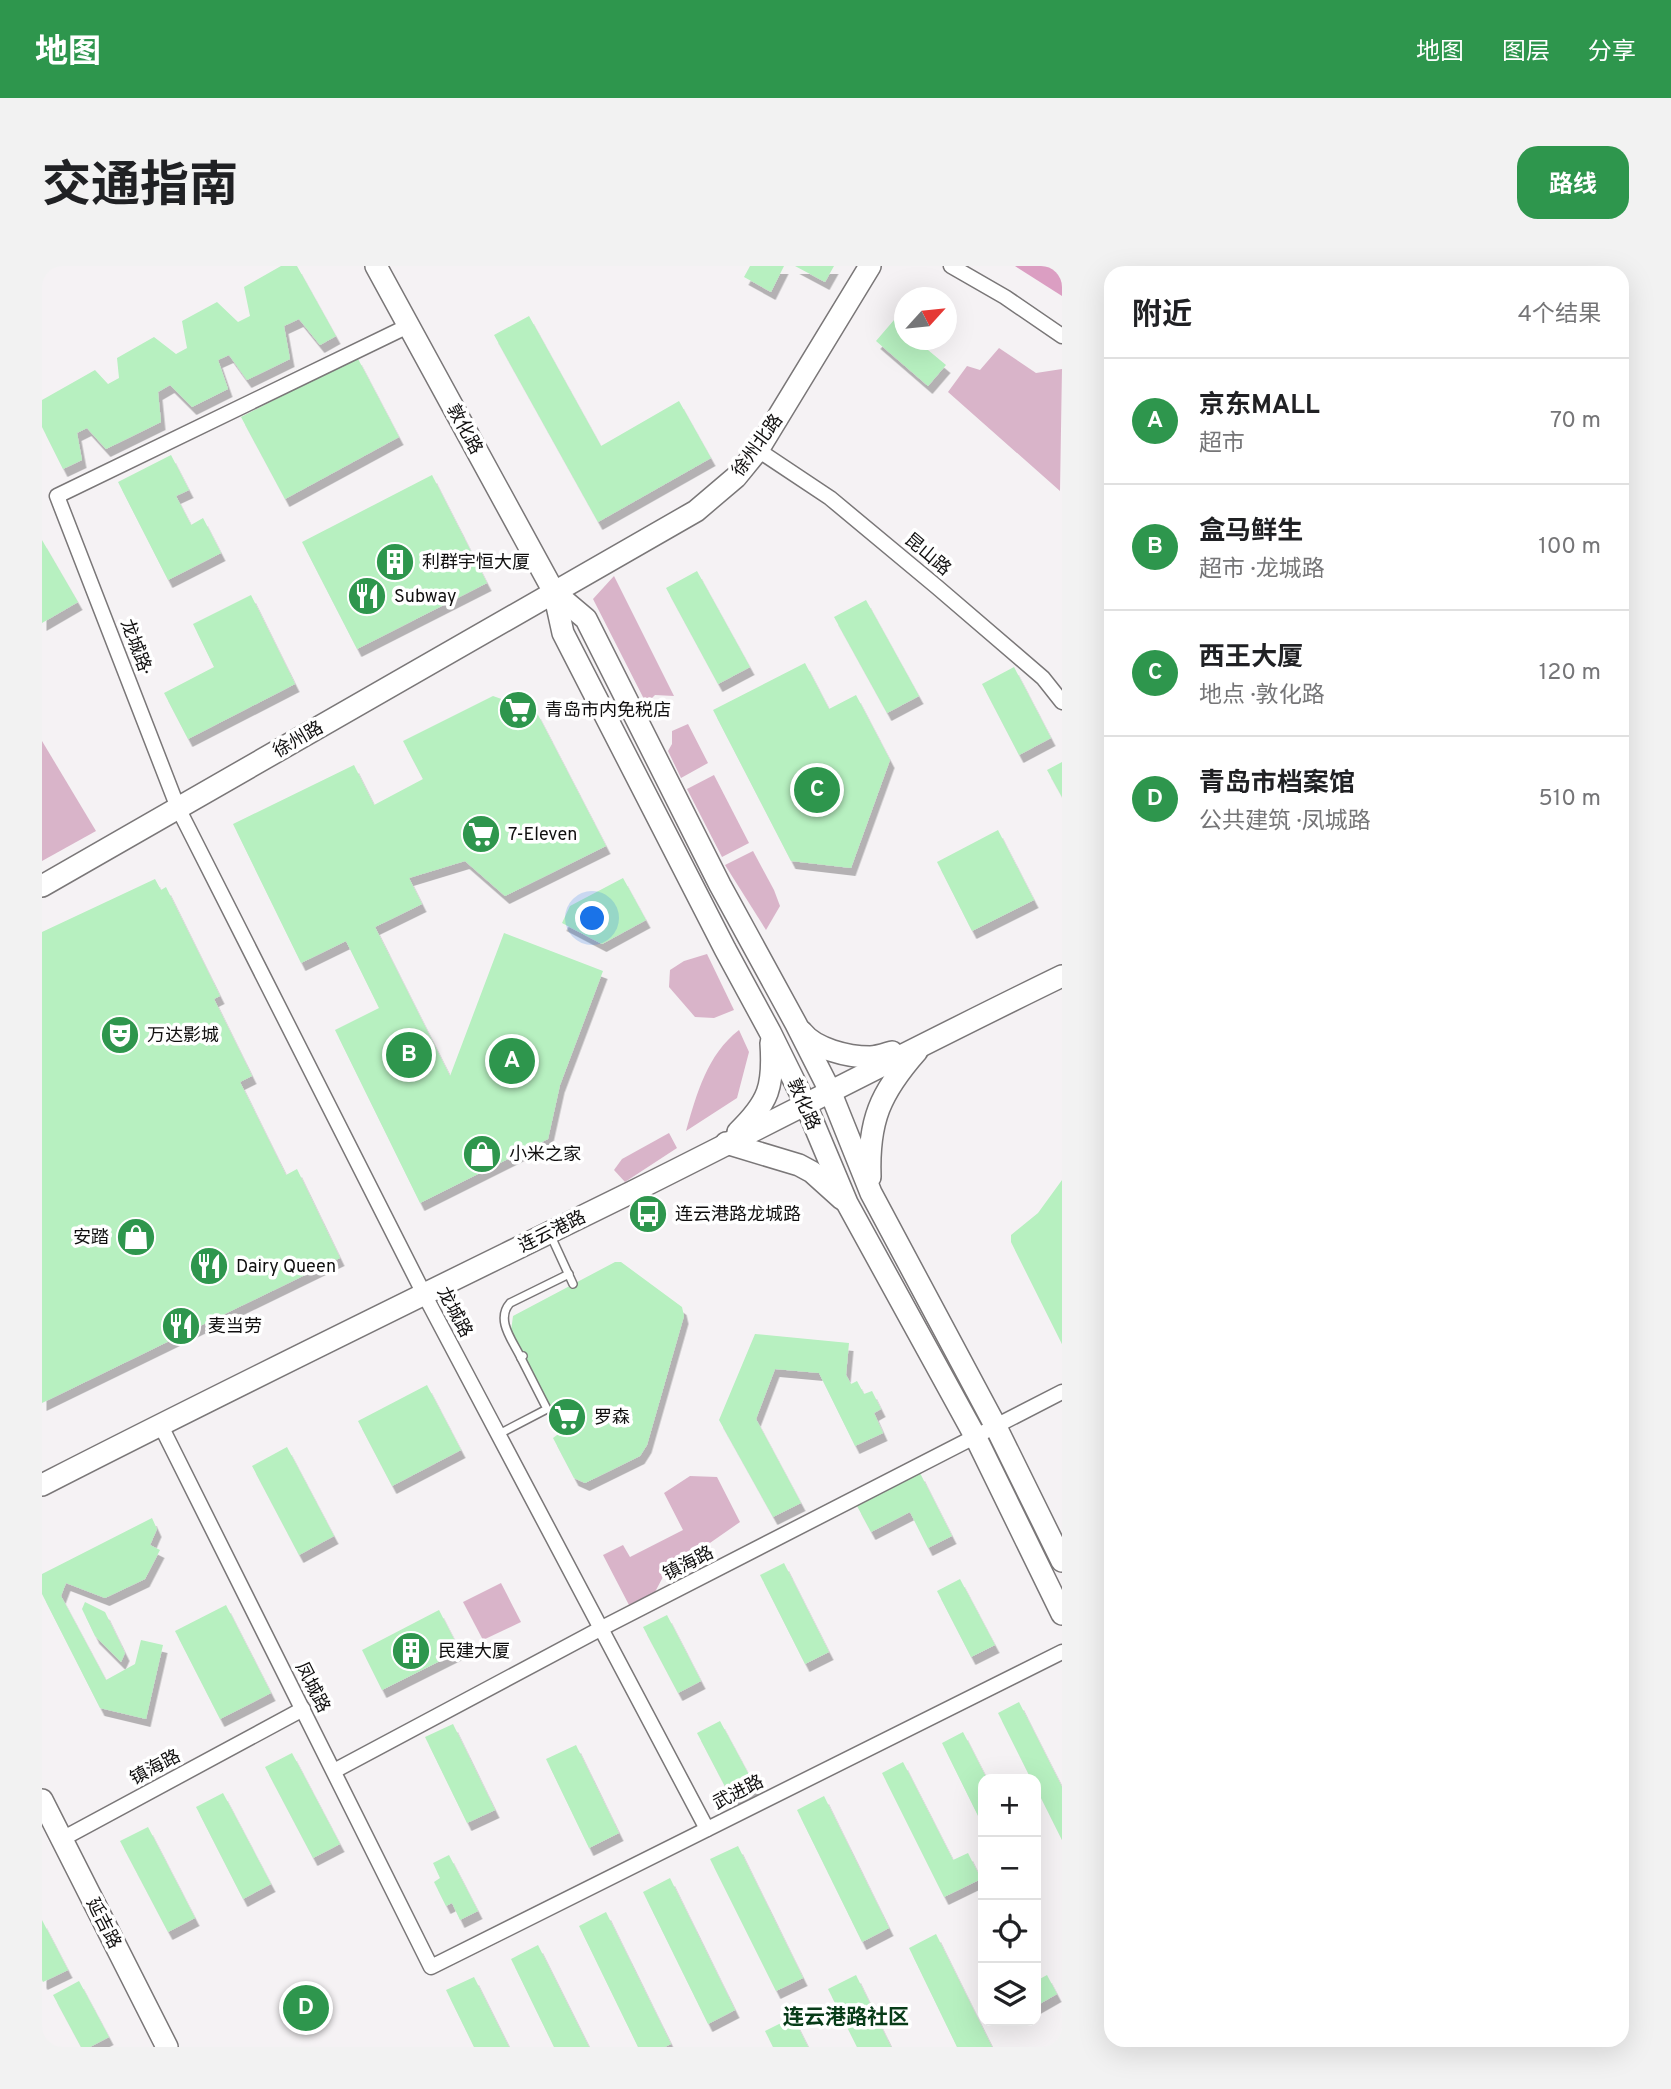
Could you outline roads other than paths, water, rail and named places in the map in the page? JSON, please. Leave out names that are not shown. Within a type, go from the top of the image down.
[{"type":"main road","name":"敦化路","points":[[376,266],[554,592],[563,633],[724,949],[770,1032],[805,1103],[847,1203],[975,1436],[1062,1614]]},
{"type":"main road","name":"徐州北路","points":[[554,592],[696,511],[736,477],[758,450],[870,266]]},
{"type":"main road","name":"敦化路","points":[[554,592],[586,619],[720,885],[830,1091],[871,1193],[995,1425],[1062,1562]]},
{"type":"main road","name":"徐州路","points":[[42,886],[554,592]]},
{"type":"main road","name":"连云港路","points":[[42,1485],[924,1042],[1062,976]]},
{"type":"main road","points":[[796,1024],[808,1041],[837,1052],[871,1058],[924,1042]]},
{"type":"main road","points":[[726,1143],[751,1120],[769,1093],[773,1069],[770,1032]]},
{"type":"main road","points":[[871,1193],[869,1154],[873,1124],[887,1088],[924,1042]]},
{"type":"main road","points":[[726,1143],[799,1164],[847,1203]]},
{"type":"main road","name":"延吉路","points":[[42,1800],[167,2047]]},
{"type":"street","points":[[951,266],[1005,297],[1062,335]]},
{"type":"street","name":"龙城路·","points":[[178,808],[57,496],[408,326]]},
{"type":"street","name":"昆山路","points":[[758,450],[830,498],[1042,678],[1062,702]]},
{"type":"street","name":"龙城路","points":[[178,808],[424,1294],[707,1829]]},
{"type":"street","name":"镇海路","points":[[334,1771],[600,1629],[1062,1392]]},
{"type":"street","name":"凤城路","points":[[160,1424],[431,1967]]},
{"type":"street","name":"武进路","points":[[431,1967],[1062,1652]]},
{"type":"street","name":"镇海路","points":[[62,1839],[303,1709]]},
{"type":"lane","points":[[550,1232],[573,1284]]},
{"type":"lane","points":[[499,1434],[547,1409],[503,1321],[506,1308],[510,1303],[569,1274]]},
{"type":"place","name":"利群宇恒大厦","points":[[395,562]]},
{"type":"place","name":"Subway","points":[[367,596]]},
{"type":"place","name":"青岛市内免税店","points":[[518,710]]},
{"type":"place","name":"西王大厦","points":[[817,790]]},
{"type":"place","name":"7-Eleven","points":[[481,834]]},
{"type":"place","name":"万达影城","points":[[120,1035]]},
{"type":"place","name":"盒马鲜生","points":[[409,1055]]},
{"type":"place","name":"京东MALL","points":[[512,1061]]},
{"type":"place","name":"小米之家","points":[[482,1154]]},
{"type":"place","name":"连云港路龙城路","points":[[648,1214]]},
{"type":"place","name":"安踏","points":[[136,1237]]},
{"type":"place","name":"Dairy Queen","points":[[209,1266]]},
{"type":"place","name":"麦当劳","points":[[181,1326]]},
{"type":"place","name":"罗森","points":[[567,1417]]},
{"type":"place","name":"民建大厦","points":[[411,1651]]},
{"type":"place","name":"青岛市档案馆","points":[[306,2008]]},
{"type":"district","name":"连云港路社区","points":[[846,2017]]}]
